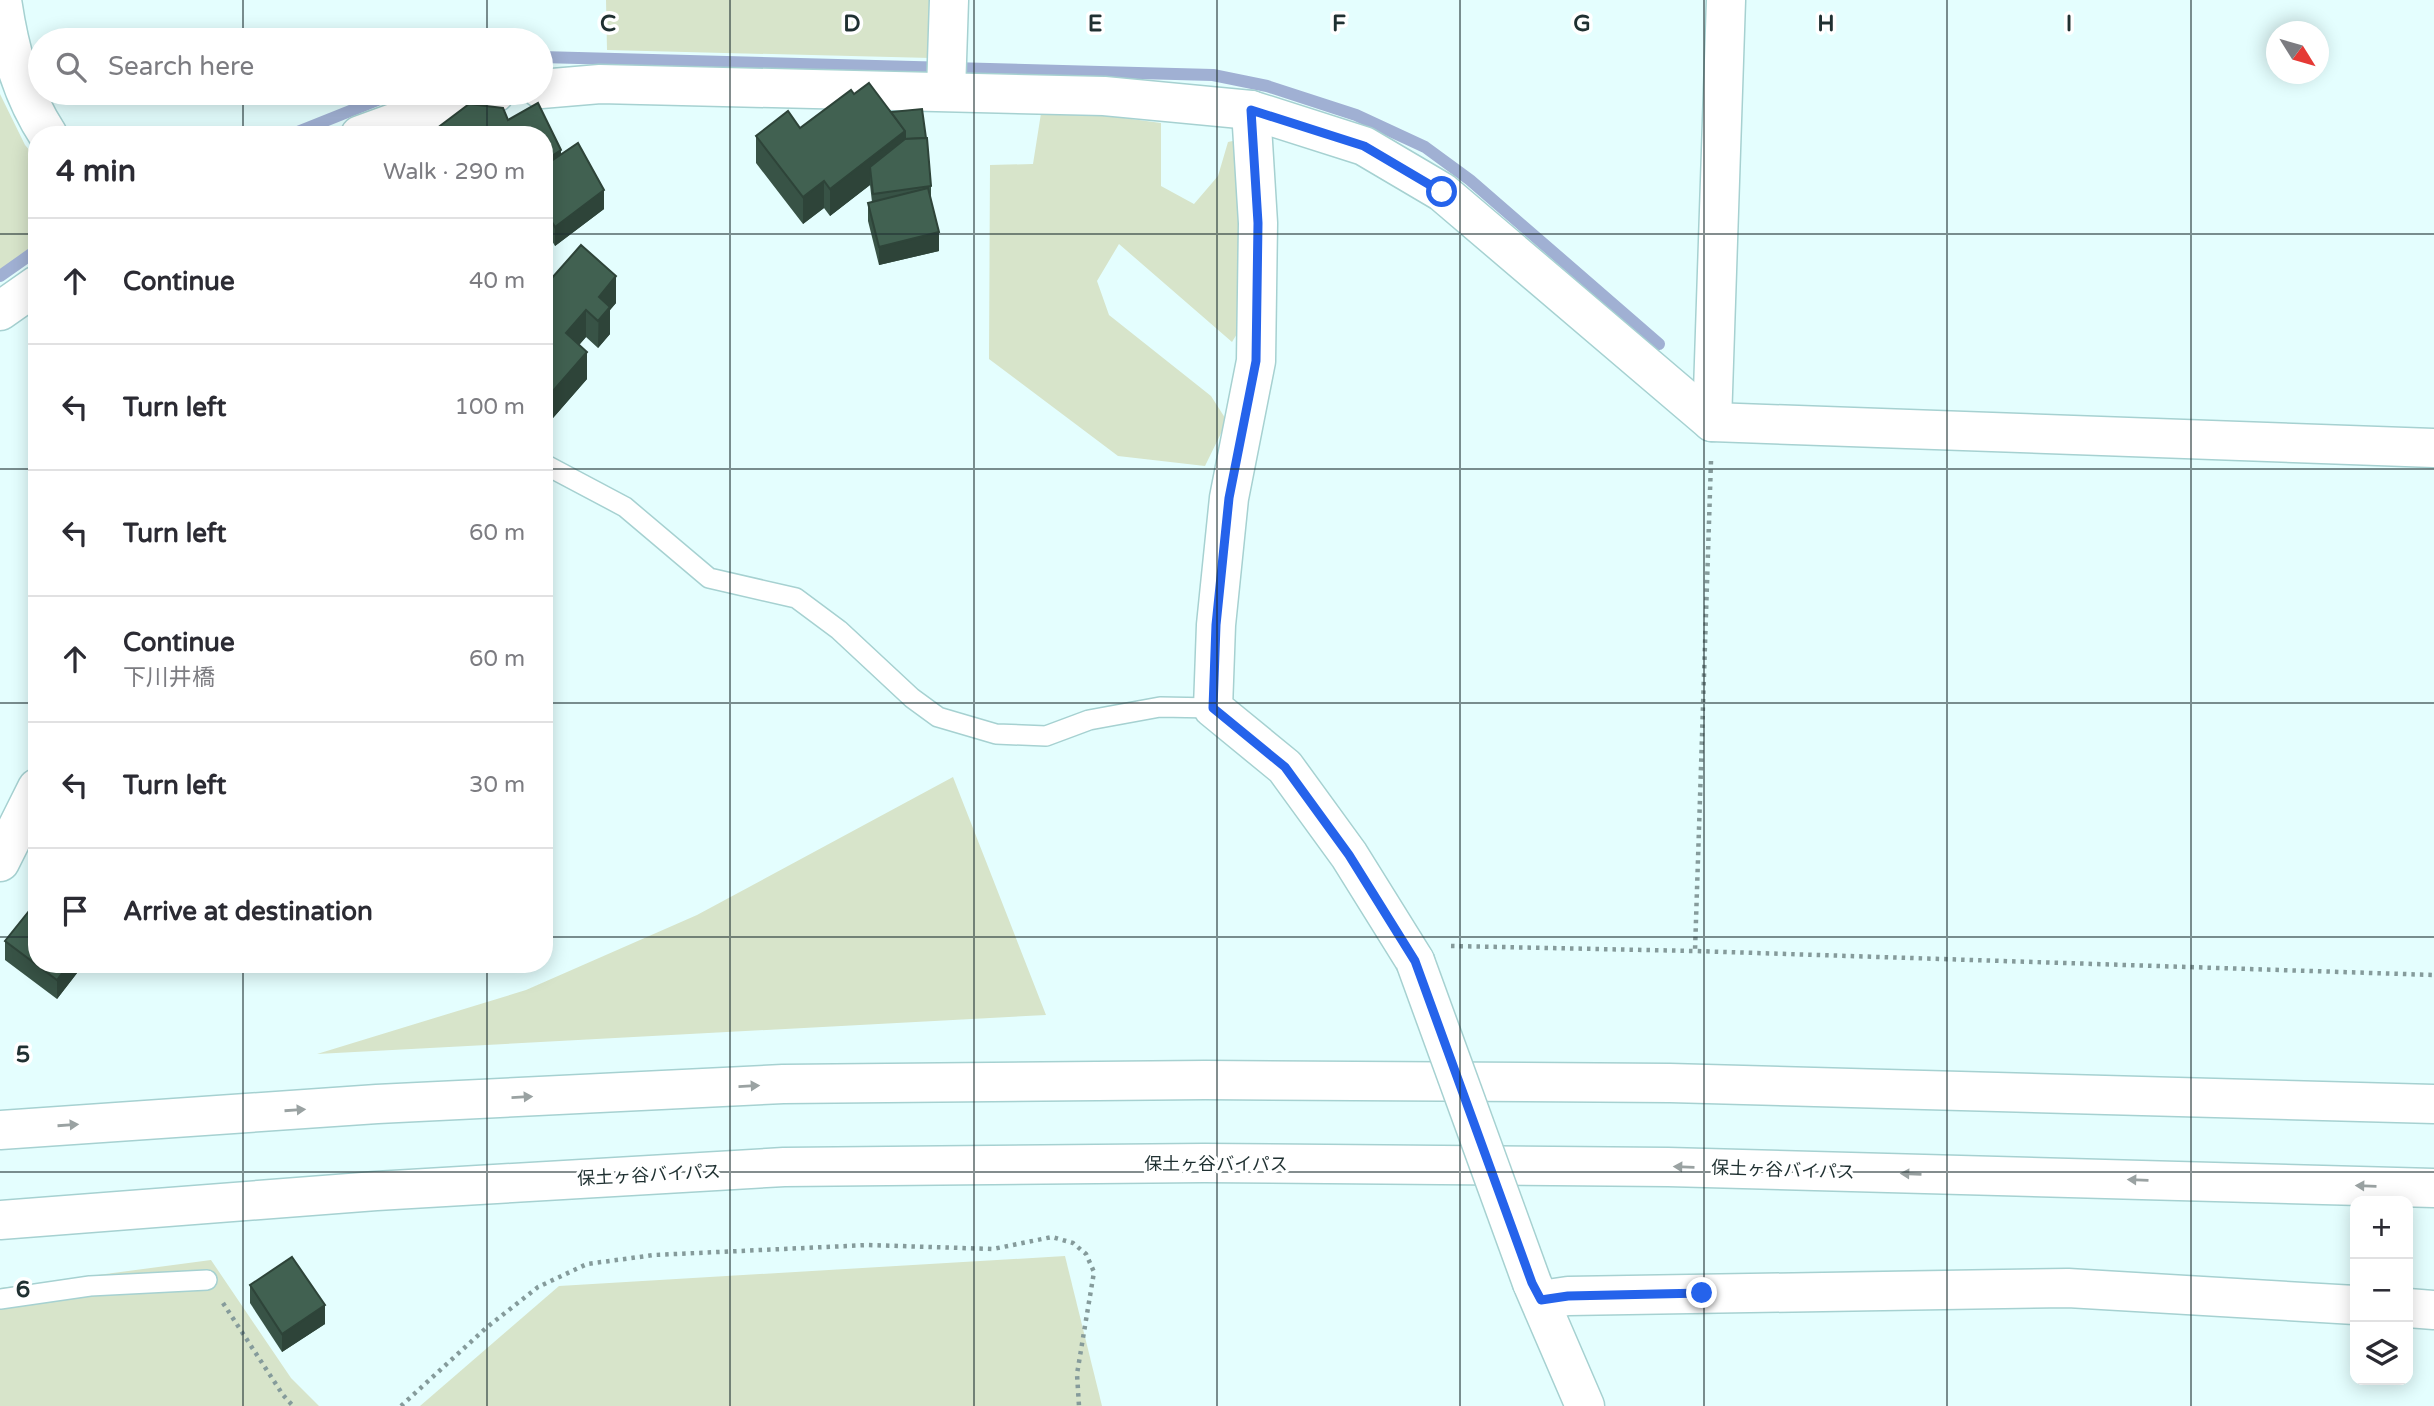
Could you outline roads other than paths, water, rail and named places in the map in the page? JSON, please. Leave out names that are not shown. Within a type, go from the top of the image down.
[{"type":"main road","points":[[2,0],[7,35],[28,104]]},
{"type":"main road","points":[[946,91],[948,0]]},
{"type":"main road","points":[[1712,422],[1726,0]]},
{"type":"main road","points":[[553,88],[600,84],[946,91],[1104,96],[1251,110],[1364,146],[1442,192],[1712,422],[2434,448]]},
{"type":"main road","points":[[28,105],[42,126]]},
{"type":"main road","points":[[385,126],[442,105]]},
{"type":"main road","points":[[1251,110],[1258,223],[1256,361],[1229,498],[1216,625],[1213,708],[1285,767],[1349,855],[1411,953],[1536,1292],[1585,1406]]},
{"type":"main road","points":[[0,311],[28,291]]},
{"type":"main road","points":[[5,846],[28,804]]},
{"type":"main road","points":[[0,1130],[377,1104],[783,1084],[1205,1080],[1670,1083],[2434,1104]]},
{"type":"main road","name":"保土ヶ谷バイパス","points":[[0,1220],[376,1191],[784,1167],[1204,1163],[1655,1167],[2434,1188]]},
{"type":"main road","points":[[1536,1292],[1568,1296],[2068,1288],[2350,1305]]},
{"type":"main road","points":[[2413,1308],[2434,1310]]},
{"type":"lane","points":[[553,469],[625,507],[709,578],[796,598],[839,630],[912,698],[938,717],[996,734],[1046,736],[1089,720],[1160,707],[1213,708]]},
{"type":"lane","points":[[0,1299],[90,1286],[207,1280]]},
{"type":"waterway","points":[[553,57],[1213,75],[1267,86],[1356,115],[1425,147],[1470,180],[1659,344]]},
{"type":"waterway","points":[[312,126],[365,105]]},
{"type":"waterway","points":[[0,276],[28,256]]}]
